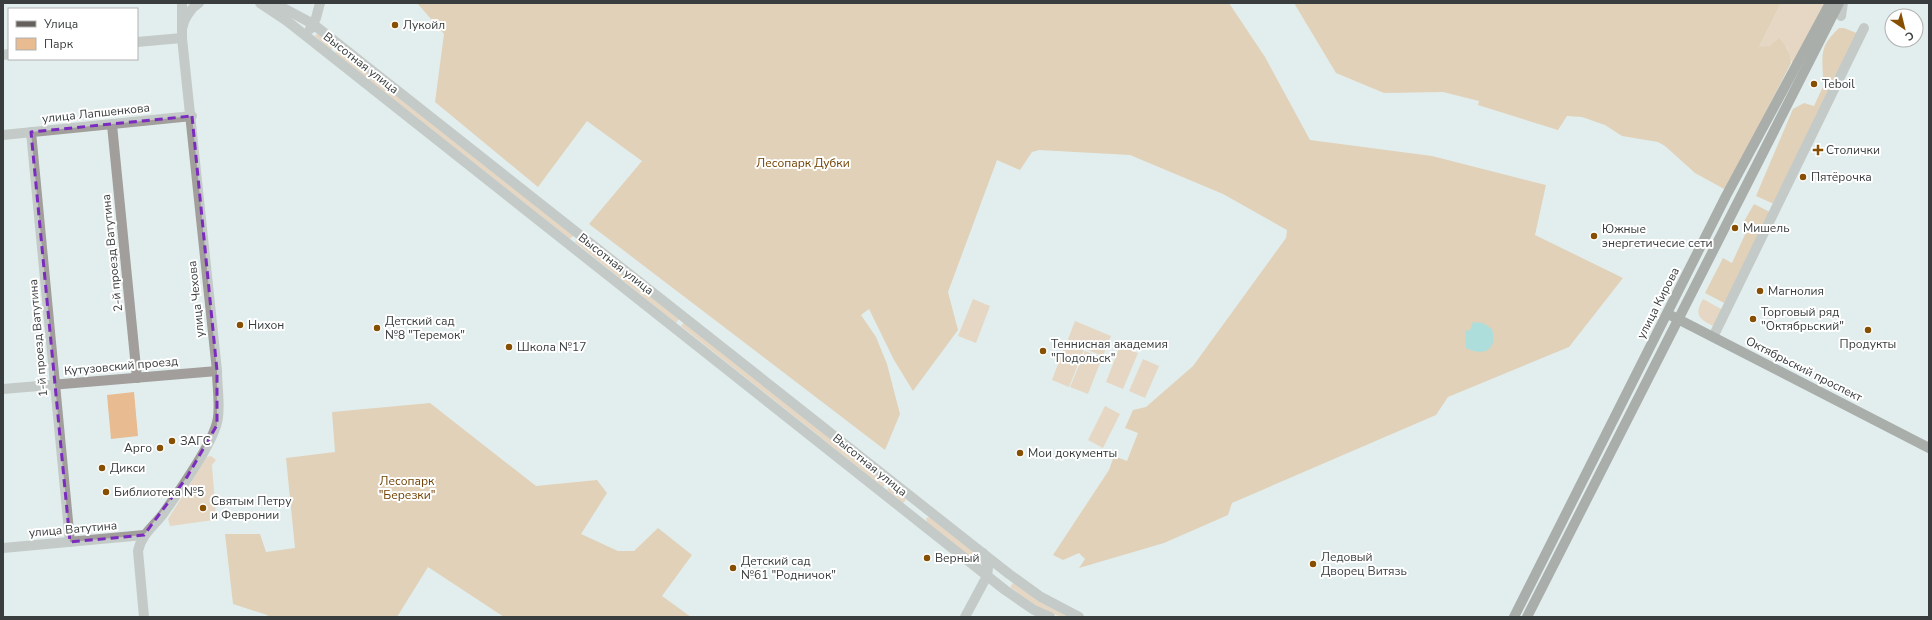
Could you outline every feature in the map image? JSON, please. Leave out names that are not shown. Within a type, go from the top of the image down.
[{"type":"main road","name":"улица Кирова","points":[[1514,617],[1726,196],[1830,3]]},
{"type":"main road","name":"улица Кирова","points":[[1527,617],[1677,319],[1839,3]]},
{"type":"main road","name":"Октябрьский проспект","points":[[1667,313],[1929,448]]},
{"type":"street","name":"улица Чехова","points":[[144,535],[162,515],[187,477],[214,431],[219,416],[217,371],[192,116],[182,38],[182,3]]},
{"type":"street","name":"улица Чехова","points":[[182,38],[184,22],[194,6],[199,3]]},
{"type":"street","name":"Высотная улица","points":[[260,3],[305,35],[910,514],[986,576],[1034,610],[1050,617]]},
{"type":"street","name":"Высотная улица","points":[[274,3],[298,14],[313,24],[1009,574],[1041,597],[1079,617]]},
{"type":"street","points":[[1841,16],[1843,3]]},
{"type":"street","points":[[298,14],[305,15],[319,5]]},
{"type":"street","points":[[313,24],[319,5]]},
{"type":"street","name":"Высотная улица","points":[[305,35],[313,24]]},
{"type":"street","points":[[1713,337],[1864,28]]},
{"type":"street","points":[[138,42],[182,38]]},
{"type":"street","name":"улица Лапшенкова","points":[[3,135],[192,116]]},
{"type":"street","name":"2-й проезд Ватутина","points":[[112,125],[137,378]]},
{"type":"street","name":"1-й проезд Ватутина","points":[[31,132],[70,542]]},
{"type":"street","name":"Кутузовский проезд","points":[[3,389],[217,371]]},
{"type":"street","name":"Высотная улица","points":[[910,514],[919,503]]},
{"type":"street","points":[[144,535],[139,543],[138,551],[144,617]]},
{"type":"street","name":"улица Ватутина","points":[[3,548],[144,535]]},
{"type":"street","points":[[965,617],[986,576],[988,568],[982,553]]},
{"type":"street","points":[[986,576],[993,572],[1009,574]]},
{"type":"highlighted area","points":[[192,116],[217,371],[217,425],[187,477],[144,535],[70,542],[31,132]]},
{"type":"green space","name":"Лесопарк Дубки","points":[[417,3],[1229,3],[1265,57],[1310,140],[1432,156],[1546,185],[1535,235],[1623,278],[1569,347],[1448,397],[1436,415],[1232,503],[1228,515],[1164,543],[1079,568],[1085,559],[1079,553],[1063,560],[1053,555],[1109,470],[1114,456],[1127,461],[1138,433],[1125,428],[1133,410],[1146,407],[1193,366],[1286,238],[1287,230],[1223,194],[1130,155],[1039,150],[1032,152],[1020,170],[997,160],[948,292],[958,330],[913,391],[894,360],[869,309],[861,315],[876,337],[887,364],[900,414],[885,450],[589,224],[642,161],[587,121],[538,187],[435,102],[444,34]]},
{"type":"green space","points":[[1294,3],[1781,3],[1759,47],[1770,46],[1779,38],[1789,53],[1791,63],[1726,190],[1695,173],[1665,146],[1658,142],[1622,136],[1605,125],[1582,117],[1567,116],[1558,130],[1478,105],[1479,101],[1443,92],[1384,93],[1336,73]]},
{"type":"green space","points":[[1781,3],[1825,3],[1793,65],[1787,48],[1777,40],[1772,46],[1759,47]]},
{"type":"green space","points":[[1839,28],[1844,28],[1859,34],[1774,204],[1756,196],[1793,109],[1804,103],[1814,106],[1826,80],[1823,78],[1822,62],[1825,45]]},
{"type":"green space","points":[[318,34],[334,46],[331,50],[316,37],[315,35]]},
{"type":"green space","points":[[338,49],[574,235],[570,239],[335,53]]},
{"type":"green space","points":[[1754,204],[1770,212],[1726,304],[1705,293],[1723,258],[1732,263],[1748,228],[1742,225]]},
{"type":"green space","points":[[578,238],[679,319],[676,323],[575,242]]},
{"type":"green space","points":[[973,299],[990,306],[976,343],[958,336]]},
{"type":"green space","points":[[1703,299],[1723,310],[1715,327],[1705,322],[1698,313]]},
{"type":"green space","points":[[1075,321],[1111,336],[1103,356],[1067,342]]},
{"type":"green space","points":[[684,322],[886,483],[883,487],[681,326]]},
{"type":"green space","points":[[1066,343],[1084,350],[1069,387],[1052,380]]},
{"type":"green space","points":[[1120,346],[1138,353],[1123,389],[1106,382]]},
{"type":"green space","points":[[1085,351],[1102,358],[1088,394],[1070,387]]},
{"type":"green space","points":[[1143,359],[1159,366],[1145,398],[1129,391]]},
{"type":"green space","points":[[134,392],[138,436],[111,439],[107,395]]},
{"type":"green space","name":"Лесопарк \"Березки\"","points":[[430,403],[536,486],[597,480],[607,493],[581,534],[618,551],[634,551],[658,528],[692,555],[662,596],[691,617],[504,617],[428,567],[397,617],[268,617],[267,615],[233,604],[225,534],[260,534],[266,552],[295,548],[286,458],[335,452],[332,412]]},
{"type":"green space","points":[[1105,406],[1120,414],[1103,448],[1088,440]]},
{"type":"green space","points":[[211,456],[216,460],[212,465],[216,517],[214,520],[170,526],[168,519],[207,457]]},
{"type":"green space","points":[[890,486],[906,499],[903,503],[887,490]]},
{"type":"green space","points":[[930,517],[973,551],[974,555],[969,556],[927,522],[926,518]]},
{"type":"green space","points":[[1013,583],[1042,603],[1068,617],[1052,614],[1030,602],[1010,587]]},
{"type":"water","points":[[1473,322],[1483,323],[1492,329],[1493,342],[1488,350],[1478,352],[1466,348],[1465,331],[1470,330]]},
{"type":"place","name":"Лукойл","points":[[395,25]]},
{"type":"place","name":"Teboil","points":[[1814,84]]},
{"type":"place","name":"Столички","points":[[1818,150]]},
{"type":"place","name":"Пятёрочка","points":[[1803,177]]},
{"type":"place","name":"Мишель","points":[[1735,228]]},
{"type":"place","name":"Южные энергетичесие сети","points":[[1594,236]]},
{"type":"place","name":"Магнолия","points":[[1760,291]]},
{"type":"place","name":"Торговый ряд \"Октябрьский\"","points":[[1753,319]]},
{"type":"place","name":"Нихон","points":[[240,325]]},
{"type":"place","name":"Детский сад №8 \"Теремок\"","points":[[377,328]]},
{"type":"place","name":"Продукты","points":[[1868,330]]},
{"type":"place","name":"Школа №17","points":[[509,347]]},
{"type":"place","name":"Теннисная академия \"Подольск\"","points":[[1043,351]]},
{"type":"place","name":"ЗАГС","points":[[172,441]]},
{"type":"place","name":"Арго","points":[[160,448]]},
{"type":"place","name":"Мои документы","points":[[1020,453]]},
{"type":"place","name":"Дикси","points":[[102,468]]},
{"type":"place","name":"Библиотека №5","points":[[106,492]]},
{"type":"place","name":"Святым Петру и Февронии","points":[[203,508]]},
{"type":"place","name":"Верный","points":[[927,558]]},
{"type":"place","name":"Ледовый Дворец Витязь","points":[[1313,564]]},
{"type":"place","name":"Детский сад №61 \"Родничок\"","points":[[733,568]]}]
